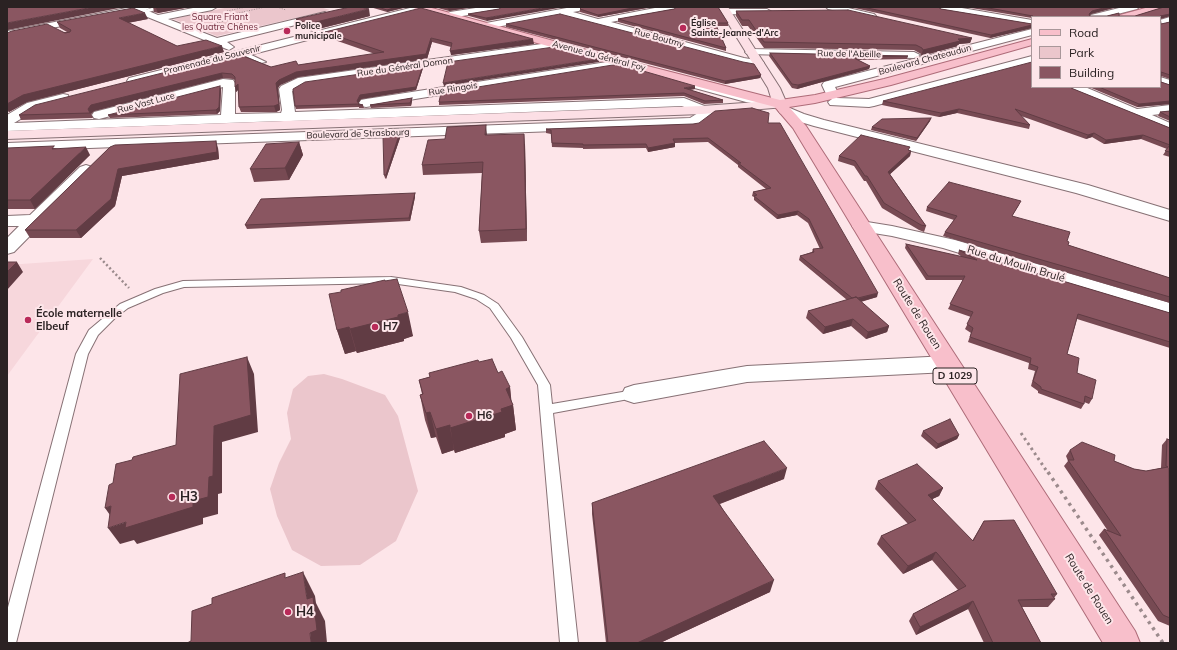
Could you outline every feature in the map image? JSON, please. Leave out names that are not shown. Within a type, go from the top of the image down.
[{"type":"main road","name":"Avenue du Général Foy","points":[[420,7],[625,64],[744,94],[782,107]]},
{"type":"main road","points":[[1127,16],[1159,7]]},
{"type":"main road","name":"Route de Rouen","points":[[725,10],[774,88],[782,107],[798,126],[1123,643]]},
{"type":"main road","points":[[1149,16],[1170,10]]},
{"type":"main road","name":"Boulevard Chateaudun","points":[[782,107],[813,107],[834,98],[1031,42]]},
{"type":"main road","name":"Boulevard Chateaudun","points":[[834,98],[1031,47]]},
{"type":"main road","name":"Boulevard de Strasbourg","points":[[7,139],[704,112],[782,107]]},
{"type":"main road","name":"Boulevard de Strasbourg","points":[[7,135],[704,112]]},
{"type":"street","points":[[7,36],[12,33],[49,28],[141,9],[164,7]]},
{"type":"street","points":[[158,18],[212,7]]},
{"type":"street","name":"Promenade du Souvenir","points":[[121,84],[420,7]]},
{"type":"street","points":[[450,16],[499,7]]},
{"type":"street","points":[[486,26],[587,7]]},
{"type":"street","points":[[598,22],[674,7]]},
{"type":"street","points":[[830,7],[879,18]]},
{"type":"street","points":[[940,7],[1031,24]]},
{"type":"street","points":[[1098,16],[1134,7]]},
{"type":"street","points":[[141,9],[158,18],[243,52]]},
{"type":"street","points":[[725,10],[774,12]]},
{"type":"street","points":[[819,11],[849,11]]},
{"type":"street","points":[[371,12],[386,16]]},
{"type":"street","name":"Rue Boutmy","points":[[561,12],[743,61],[755,58]]},
{"type":"street","points":[[216,42],[335,13]]},
{"type":"street","name":"Boulevard Chateaudun","points":[[1031,32],[828,85],[834,98],[869,103],[1031,59]]},
{"type":"street","points":[[970,38],[991,43]]},
{"type":"street","name":"Rue du Général Domon","points":[[286,118],[289,110],[285,89],[302,82],[556,45]]},
{"type":"street","name":"Rue de l'Abeille","points":[[755,58],[947,54]]},
{"type":"street","points":[[1018,63],[1031,69]]},
{"type":"street","name":"Rue Ringois","points":[[286,118],[355,104],[625,64]]},
{"type":"street","name":"Rue Vast Luce","points":[[63,126],[214,84],[228,83],[228,114],[226,120]]},
{"type":"street","points":[[1076,88],[1170,128]]},
{"type":"street","points":[[7,107],[32,106],[76,95]]},
{"type":"street","name":"Boulevard de Strasbourg","points":[[7,127],[286,118],[684,102],[704,112],[693,122],[7,147]]},
{"type":"street","points":[[7,121],[32,106]]},
{"type":"street","points":[[782,107],[799,117],[819,124],[1082,189],[1170,216]]},
{"type":"street","points":[[1135,113],[1170,109]]},
{"type":"street","points":[[7,248],[115,142]]},
{"type":"street","points":[[7,221],[36,220]]},
{"type":"street","name":"Rue du Moulin Brulé","points":[[861,226],[892,231],[948,244],[1170,310]]},
{"type":"street","points":[[634,394],[747,374],[948,364]]},
{"type":"lane","points":[[243,52],[263,62]]},
{"type":"lane","points":[[7,643],[82,354],[93,333],[115,313],[140,298],[184,284],[391,280],[458,289],[480,297],[494,306],[516,337],[544,385],[548,409],[569,643]]},
{"type":"lane","points":[[548,409],[634,394]]},
{"type":"path","points":[[243,7],[251,10]]},
{"type":"path","points":[[247,21],[230,15],[265,7]]},
{"type":"path","points":[[277,7],[290,12],[283,13]]},
{"type":"path","points":[[281,8],[287,7]]},
{"type":"path","points":[[100,258],[140,298]]},
{"type":"shaded area","name":"École maternelle Elbeuf","points":[[93,259],[7,376],[7,265]]},
{"type":"green space","name":"Square Friant les Quatre Chênes","points":[[229,7],[320,7],[330,10],[217,36],[173,19]]},
{"type":"green space","points":[[324,374],[385,395],[398,416],[418,491],[396,541],[360,565],[321,566],[292,550],[277,516],[270,489],[279,463],[291,439],[287,413],[293,389],[308,376]]},
{"type":"building","points":[[7,7],[94,7],[7,23]]},
{"type":"building","points":[[350,7],[369,9],[308,24],[296,19]]},
{"type":"building","points":[[378,7],[396,7],[387,10]]},
{"type":"building","points":[[502,7],[548,7],[486,18],[468,14],[499,9]]},
{"type":"building","points":[[582,7],[637,7],[598,15],[580,9]]},
{"type":"building","points":[[677,7],[718,7],[728,23],[715,23],[726,48],[618,19],[674,9]]},
{"type":"building","points":[[863,7],[938,7],[941,9],[1031,24],[1031,25],[991,35]]},
{"type":"building","points":[[983,7],[1107,7],[1092,11],[1089,14],[1090,16],[1033,16]]},
{"type":"building","points":[[1164,7],[1170,7],[1170,14],[1160,16],[1135,16]]},
{"type":"building","points":[[133,8],[145,13],[119,18],[177,46],[206,40],[222,46],[23,95],[7,104],[7,33],[47,24],[65,33],[70,32],[71,30],[57,22]]},
{"type":"building","points":[[421,8],[533,39],[450,51],[452,43],[431,38],[426,54],[296,72],[276,83],[279,104],[274,106],[239,107],[238,84],[235,87],[235,77],[232,74],[222,73],[91,105],[88,109],[90,113],[19,115],[35,105],[238,54],[271,67],[296,61],[298,65],[384,52],[325,32]]},
{"type":"building","points":[[848,10],[972,38],[958,39],[960,41],[923,50],[916,45],[764,42],[749,20],[742,20],[736,11]]},
{"type":"building","points":[[1119,13],[1119,16],[1107,16]]},
{"type":"building","points":[[560,14],[754,64],[761,75],[725,81],[506,24]]},
{"type":"building","points":[[1170,22],[1170,75],[1161,72],[1161,24]]},
{"type":"building","points":[[554,47],[599,59],[443,83],[448,62]]},
{"type":"building","points":[[770,53],[908,56],[852,57],[870,66],[798,85],[792,84]]},
{"type":"building","points":[[1031,62],[1031,88],[1071,88],[1170,128],[1170,145],[1143,135],[1106,140],[1094,133],[1088,135],[1015,109],[1030,125],[959,109],[941,113],[883,101]]},
{"type":"building","points":[[619,64],[695,86],[684,88],[723,100],[705,101],[684,93],[439,102],[441,93]]},
{"type":"building","points":[[423,65],[416,87],[360,95],[357,101],[359,104],[295,106],[293,89],[305,82]]},
{"type":"building","points":[[1161,82],[1170,85],[1170,101],[1139,104],[1101,88],[1161,88]]},
{"type":"building","points":[[220,86],[219,107],[216,110],[108,115]]},
{"type":"building","points":[[412,98],[410,103],[370,105]]},
{"type":"building","points":[[752,108],[769,113],[768,123],[780,123],[878,293],[852,298],[800,256],[814,252],[813,249],[823,248],[809,219],[798,211],[778,215],[754,196],[757,195],[753,192],[771,188],[708,138],[673,139],[675,143],[648,148],[646,144],[583,145],[552,143],[551,130],[546,129],[693,124],[699,123],[715,111]]},
{"type":"building","points":[[1170,111],[1170,117],[1160,112]]},
{"type":"building","points":[[931,118],[917,138],[872,127],[882,119]]},
{"type":"building","points":[[486,125],[485,135],[524,134],[526,229],[479,231],[483,162],[422,165],[428,140],[445,139],[447,127]]},
{"type":"building","points":[[399,135],[386,175],[384,175],[383,136]]},
{"type":"building","points":[[861,135],[910,147],[908,150],[911,151],[888,172],[926,226],[921,225],[884,203],[867,176],[865,176],[855,161],[839,156]]},
{"type":"building","points":[[216,141],[217,152],[118,169],[111,199],[76,230],[25,230],[110,147],[115,145]]},
{"type":"building","points":[[299,142],[285,168],[250,169],[266,144]]},
{"type":"building","points":[[1170,145],[1170,152],[1165,151]]},
{"type":"building","points":[[54,146],[52,149],[86,147],[30,200],[7,200],[7,148]]},
{"type":"building","points":[[949,182],[1021,201],[1012,216],[1070,232],[1067,241],[1069,242],[1068,245],[1170,278],[1170,297],[945,232],[957,216],[927,207]]},
{"type":"building","points":[[415,193],[409,218],[245,225],[261,199]]},
{"type":"building","points":[[906,244],[977,260],[959,250],[1170,313],[1170,342],[1078,314],[1067,354],[1079,358],[1077,373],[1096,380],[1092,399],[1085,396],[1084,404],[1041,389],[1041,387],[1033,381],[1038,367],[1030,364],[1031,358],[970,337],[973,328],[967,324],[973,312],[950,304],[965,276],[928,276]]},
{"type":"building","points":[[7,262],[17,262],[7,272]]},
{"type":"building","points":[[397,279],[408,312],[398,315],[398,317],[350,329],[349,327],[337,330],[329,294],[385,280]]},
{"type":"building","points":[[856,297],[889,326],[868,332],[853,319],[825,327],[808,311]]},
{"type":"building","points":[[247,357],[251,415],[214,426],[213,476],[209,477],[208,497],[193,501],[193,507],[125,528],[126,522],[108,528],[111,506],[105,508],[109,485],[113,483],[116,464],[132,460],[133,457],[176,445],[180,374]]},
{"type":"building","points":[[492,359],[498,373],[502,371],[510,387],[506,389],[513,405],[501,409],[502,412],[450,428],[450,425],[436,429],[430,412],[426,413],[420,395],[423,394],[419,380],[430,377],[429,373],[478,360],[479,362]]},
{"type":"building","points":[[950,419],[959,435],[938,444],[923,431]]},
{"type":"building","points":[[1167,439],[1170,440],[1170,618],[1163,615],[1104,529],[1121,536],[1068,460],[1074,460],[1070,450],[1082,442],[1115,455],[1114,461],[1134,469],[1146,471],[1168,467],[1166,466]]},
{"type":"building","points":[[764,441],[787,468],[713,496],[774,580],[637,643],[608,643],[592,503]]},
{"type":"building","points":[[917,464],[943,488],[928,495],[973,541],[984,521],[1014,520],[1057,594],[1051,594],[1055,599],[1018,600],[1041,643],[993,643],[973,601],[920,627],[913,614],[966,586],[936,552],[908,566],[881,536],[916,520],[878,481]]},
{"type":"building","points":[[303,572],[307,599],[313,597],[317,630],[310,633],[311,643],[187,643],[191,641],[192,611],[212,604],[212,598],[285,573],[285,578]]},
{"type":"place","name":"Église Sainte-Jeanne-d'Arc","points":[[683,28]]},
{"type":"place","name":"Police municipale","points":[[287,31]]},
{"type":"place","name":"École maternelle Elbeuf","points":[[28,320]]},
{"type":"place","name":"H7","points":[[375,327]]},
{"type":"place","name":"H6","points":[[469,416]]},
{"type":"place","name":"H3","points":[[172,497]]},
{"type":"place","name":"H4","points":[[288,612]]}]
